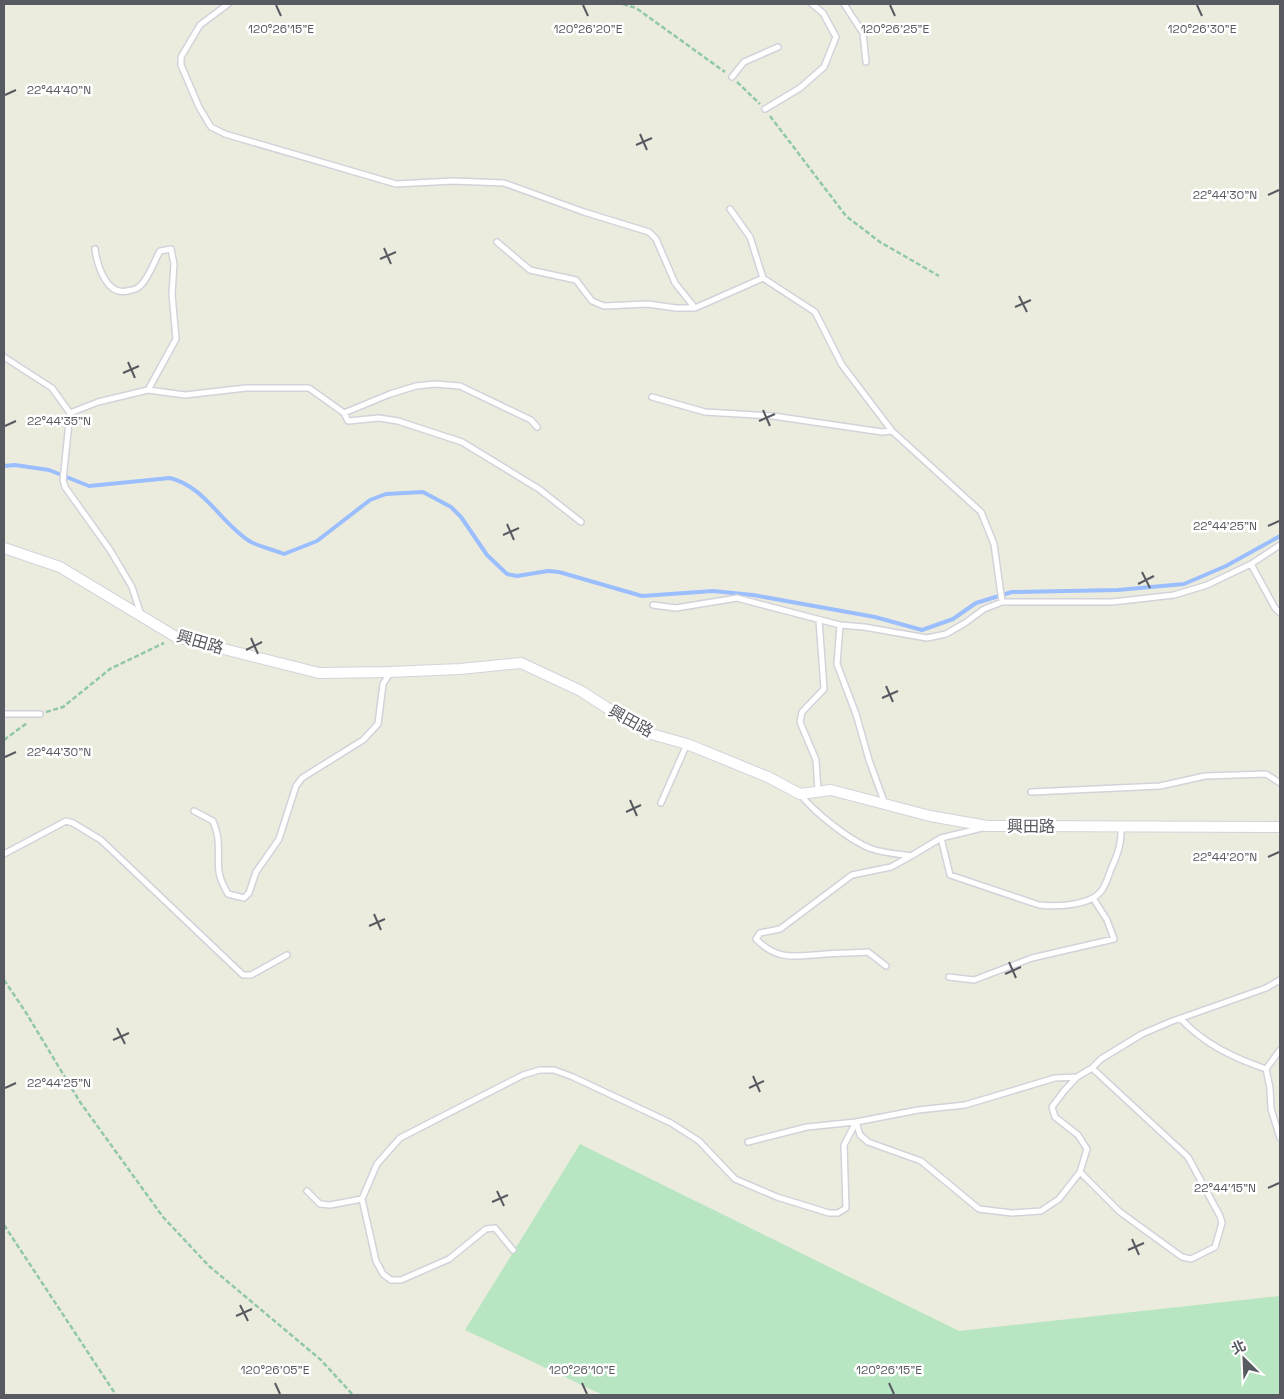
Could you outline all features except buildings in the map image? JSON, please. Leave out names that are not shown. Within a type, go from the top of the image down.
[{"type":"street","name":"興田路","points":[[4,548],[60,568],[176,637],[319,672],[390,672],[460,669],[521,663],[581,691],[651,734],[687,744],[768,777],[800,794],[818,790],[831,790],[930,816],[987,826],[1280,827]]},
{"type":"lane","points":[[228,4],[200,25],[180,58],[181,65],[199,107],[211,127],[225,134],[396,184],[453,181],[504,183],[584,212],[649,232],[656,239],[675,283],[695,308]]},
{"type":"lane","points":[[765,109],[800,88],[824,67],[836,37],[822,13],[812,4]]},
{"type":"lane","points":[[844,4],[863,33],[866,62]]},
{"type":"lane","points":[[732,77],[744,62],[778,47]]},
{"type":"lane","points":[[730,209],[750,237],[763,278],[815,312],[842,365],[892,431],[981,512],[994,544],[1002,602]]},
{"type":"lane","points":[[497,242],[530,270],[576,280],[592,301],[604,306],[648,304],[676,308],[695,308],[763,278]]},
{"type":"lane","points":[[95,249],[96,260],[109,286],[122,292],[136,289],[141,285],[160,252],[171,249],[174,264],[172,294],[176,339],[148,390]]},
{"type":"lane","points":[[4,356],[52,388],[70,413],[63,480],[65,487],[110,550],[132,587],[142,618]]},
{"type":"lane","points":[[344,413],[390,394],[416,386],[434,384],[460,386],[532,420],[537,427]]},
{"type":"lane","points":[[70,413],[98,402],[148,390],[185,395],[246,388],[309,388],[344,413],[348,421],[379,418],[398,421],[462,442],[539,489],[582,522]]},
{"type":"lane","points":[[652,397],[704,412],[773,416],[882,432],[892,431]]},
{"type":"lane","points":[[653,605],[676,608],[737,598],[840,625],[864,627],[927,638],[946,634],[965,623],[984,608],[1002,602],[1112,602],[1174,595],[1207,585],[1251,564],[1280,545]]},
{"type":"lane","points":[[1251,564],[1275,608],[1280,613]]},
{"type":"lane","points":[[818,790],[816,760],[800,722],[802,712],[824,689],[819,620]]},
{"type":"lane","points":[[840,625],[837,664],[886,804]]},
{"type":"lane","points":[[194,812],[213,821],[218,838],[218,870],[222,883],[228,894],[244,898],[249,893],[256,872],[279,839],[296,786],[302,778],[363,740],[378,724],[383,684],[390,672]]},
{"type":"lane","points":[[4,714],[40,714]]},
{"type":"lane","points":[[661,803],[687,744]]},
{"type":"lane","points":[[1031,792],[1160,786],[1205,776],[1266,774],[1280,783]]},
{"type":"lane","points":[[800,794],[808,804],[846,835],[872,848],[911,856]]},
{"type":"lane","points":[[4,854],[66,821],[73,823],[101,840],[243,975],[251,975],[287,955]]},
{"type":"lane","points":[[886,966],[868,952],[796,957],[777,954],[766,949],[756,939],[760,933],[780,929],[852,875],[891,867],[942,838],[987,826]]},
{"type":"lane","points":[[942,838],[950,874],[1039,905],[1052,907],[1078,903],[1093,898],[1102,891],[1122,841],[1121,827]]},
{"type":"lane","points":[[949,977],[974,980],[1032,958],[1114,939],[1107,920],[1093,898]]},
{"type":"lane","points":[[856,1122],[860,1135],[868,1142],[921,1161],[979,1209],[1012,1213],[1041,1211],[1059,1199],[1080,1172],[1087,1148],[1078,1135],[1055,1117],[1052,1107],[1077,1077],[1092,1068],[1101,1059],[1142,1034],[1266,988],[1280,980]]},
{"type":"lane","points":[[1181,1019],[1192,1032],[1209,1044],[1246,1062],[1266,1069]]},
{"type":"lane","points":[[1280,1050],[1266,1069],[1270,1088],[1271,1109],[1280,1138]]},
{"type":"lane","points":[[1080,1172],[1120,1212],[1182,1258],[1191,1259],[1215,1247],[1222,1223],[1220,1216],[1188,1157],[1092,1068]]},
{"type":"lane","points":[[513,1250],[495,1228],[486,1229],[449,1259],[401,1280],[391,1280],[383,1274],[376,1261],[362,1199],[377,1164],[400,1138],[523,1075],[540,1070],[554,1070],[671,1123],[699,1141],[734,1180],[777,1197],[829,1213],[838,1213],[846,1208],[844,1145],[856,1122]]},
{"type":"lane","points":[[748,1142],[807,1127],[856,1122],[918,1110],[965,1106],[1054,1078],[1077,1077]]},
{"type":"lane","points":[[307,1191],[320,1204],[330,1206],[362,1199]]},
{"type":"path","points":[[623,4],[636,8],[732,77],[765,109],[846,216],[880,242],[939,276]]},
{"type":"path","points":[[4,740],[40,714],[63,706],[110,669],[176,637]]},
{"type":"path","points":[[4,980],[80,1102],[163,1217],[209,1266],[321,1360],[353,1395]]},
{"type":"path","points":[[4,1225],[116,1395]]},
{"type":"green space","points":[[580,1144],[959,1331],[1280,1296],[1280,1395],[603,1395],[465,1330]]},
{"type":"waterway","points":[[4,466],[15,465],[49,470],[89,486],[170,478],[194,489],[231,526],[251,542],[284,554],[317,541],[370,500],[386,494],[423,492],[451,507],[461,517],[487,555],[507,574],[517,576],[548,571],[559,572],[642,596],[713,591],[753,595],[875,617],[922,630],[953,619],[976,603],[1012,592],[1118,590],[1184,584],[1226,566],[1280,536]]}]
